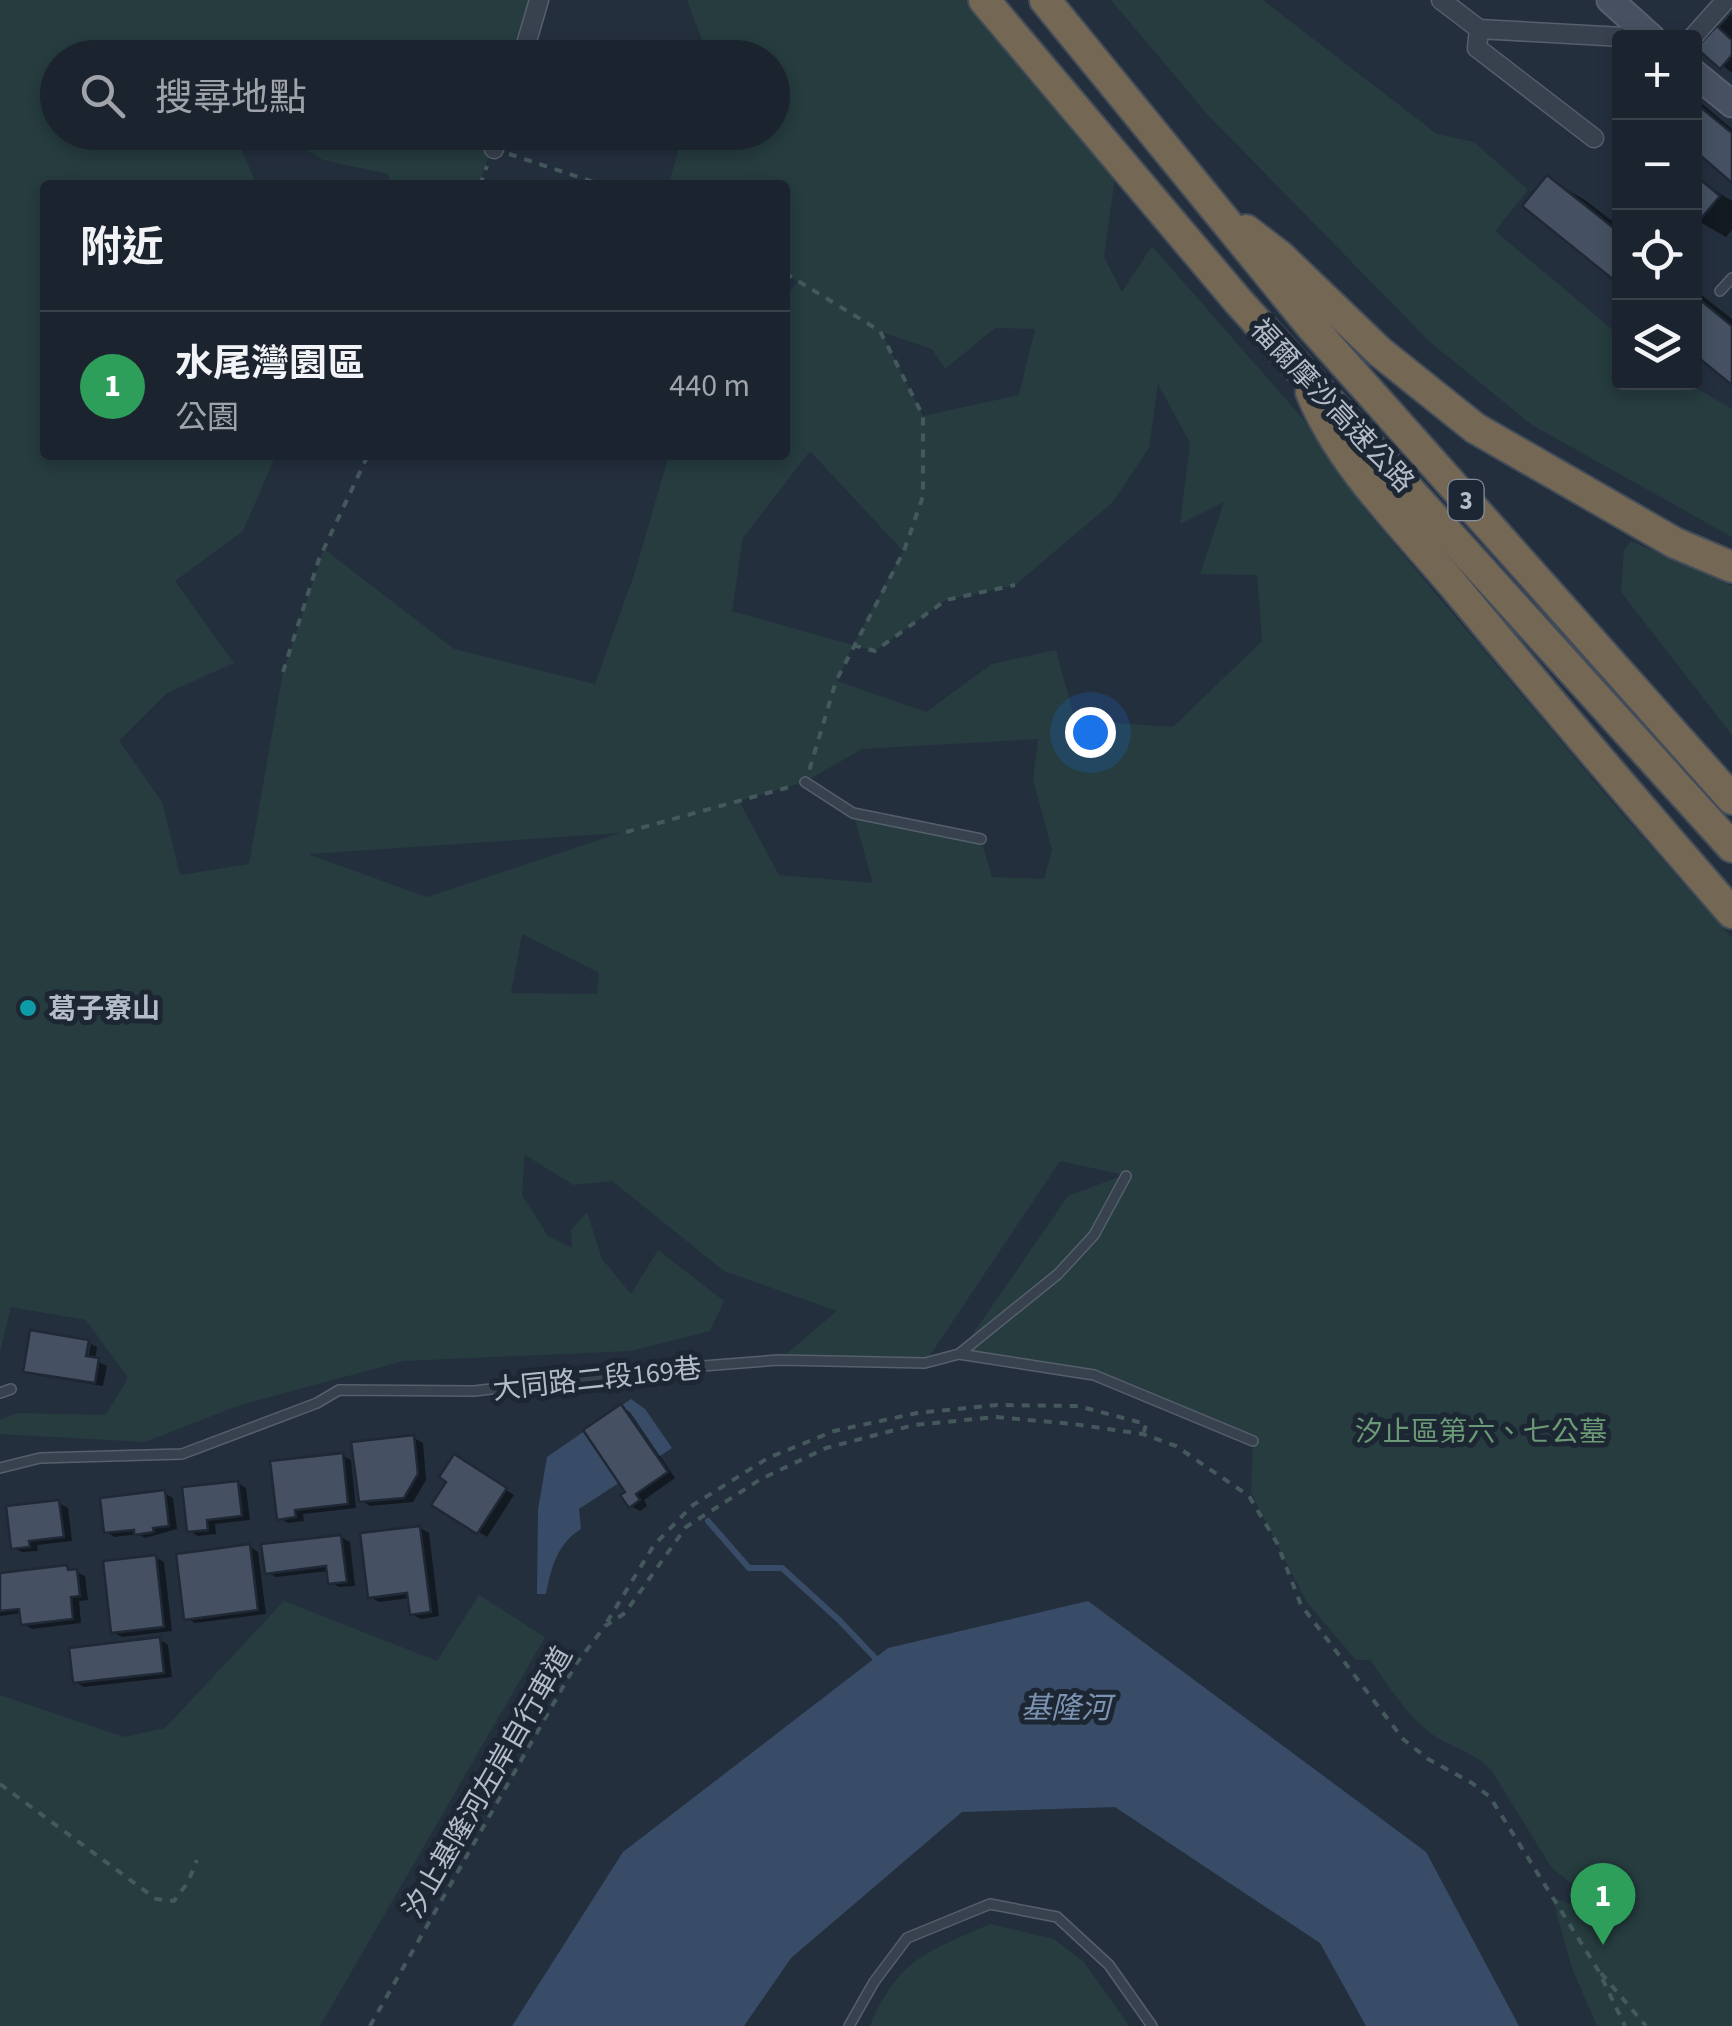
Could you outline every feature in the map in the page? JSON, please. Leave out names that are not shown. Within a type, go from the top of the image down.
[{"type":"highway","name":"福爾摩沙高速公路","points":[[984,0],[1238,301],[1732,847]]},
{"type":"highway","name":"福爾摩沙高速公路","points":[[1044,0],[1311,326],[1732,799]]},
{"type":"highway","points":[[1204,198],[1280,256],[1380,352],[1475,428],[1675,543],[1732,567]]},
{"type":"highway","points":[[1302,370],[1325,427],[1377,494],[1732,912]]},
{"type":"street","points":[[527,40],[538,0]]},
{"type":"street","points":[[1440,0],[1478,30],[1612,36]]},
{"type":"street","points":[[1610,0],[1644,30]]},
{"type":"street","points":[[1699,30],[1726,0]]},
{"type":"street","points":[[1478,30],[1476,48],[1594,138]]},
{"type":"lane","points":[[1720,291],[1732,278]]},
{"type":"lane","points":[[805,782],[853,813],[980,839]]},
{"type":"lane","name":"大同路二段169巷","points":[[0,1468],[40,1458],[182,1454],[339,1390],[474,1392],[779,1360],[925,1363],[959,1354],[1058,1274],[1094,1234],[1126,1176]]},
{"type":"lane","points":[[959,1354],[1094,1375],[1253,1441]]},
{"type":"lane","points":[[0,1393],[11,1389]]},
{"type":"lane","points":[[849,2026],[874,1982],[907,1938],[990,1904],[1056,1917],[1109,1965],[1152,2026]]},
{"type":"path","points":[[519,150],[591,180]]},
{"type":"path","points":[[626,832],[805,782],[836,681],[904,552],[923,496],[923,416],[880,331],[790,276]]},
{"type":"path","points":[[283,672],[319,560],[366,460]]},
{"type":"path","points":[[853,645],[874,652],[946,600],[1015,585]]},
{"type":"path","points":[[604,1626],[654,1546],[693,1504],[768,1458],[834,1431],[917,1413],[997,1405],[1078,1406],[1146,1424],[1144,1434]]},
{"type":"path","name":"汐止基隆河左岸自行車道","points":[[370,2026],[576,1664],[604,1626],[625,1613],[686,1527],[761,1479],[826,1448],[914,1424],[996,1417],[1144,1434],[1176,1446],[1249,1496],[1277,1543],[1301,1605],[1403,1739],[1428,1760],[1472,1782],[1490,1798],[1598,1970],[1625,2026]]},
{"type":"path","points":[[554,1650],[576,1664]]},
{"type":"path","points":[[0,1784],[156,1899],[174,1900],[188,1882],[197,1860]]},
{"type":"path","points":[[1598,1970],[1646,2026]]},
{"type":"green space","name":"汐止區第六、七公墓","points":[[0,0],[539,0],[526,40],[40,40],[40,150],[242,150],[255,180],[40,180],[40,460],[274,460],[243,531],[175,581],[234,663],[167,693],[119,741],[162,802],[180,875],[249,864],[283,672],[324,549],[454,649],[595,684],[635,572],[668,460],[790,460],[790,291],[798,282],[790,277],[790,180],[670,180],[678,150],[790,150],[790,40],[702,40],[687,0],[984,0],[1119,149],[1104,257],[1122,292],[1152,246],[1338,459],[1362,506],[1732,938],[1732,2026],[1597,2026],[1572,1968],[1552,1897],[1615,1920],[1551,1867],[1492,1771],[1418,1722],[1370,1660],[1356,1660],[1306,1601],[1251,1492],[1253,1441],[1094,1375],[959,1354],[1068,1196],[1124,1175],[1060,1161],[925,1363],[779,1360],[837,1311],[724,1271],[612,1181],[573,1185],[525,1155],[522,1195],[548,1236],[572,1248],[571,1230],[587,1212],[602,1259],[631,1294],[658,1250],[724,1301],[710,1331],[630,1351],[404,1361],[240,1405],[145,1442],[0,1434],[0,1420],[16,1413],[106,1415],[128,1378],[86,1320],[11,1307],[0,1352]],"holes":[[[995,328],[1035,329],[1019,395],[923,416],[881,332],[932,349],[945,369]],[[1158,384],[1190,443],[1180,524],[1224,502],[1200,574],[1257,575],[1262,641],[1173,727],[1075,720],[1056,650],[992,664],[926,712],[837,681],[853,645],[875,651],[946,600],[1015,585],[1112,503],[1149,448]],[[810,451],[903,551],[853,645],[732,611],[743,538]],[[1038,739],[1033,779],[1052,850],[1044,879],[992,877],[981,839],[853,813],[873,883],[779,875],[739,801],[805,782],[862,749]],[[620,833],[427,897],[310,854]],[[522,934],[599,973],[597,994],[511,993]]]},
{"type":"green space","points":[[1111,0],[1263,0],[1437,134],[1474,142],[1528,190],[1495,231],[1612,329],[1612,390],[1700,390],[1732,409],[1732,537],[1532,425],[1430,342],[1208,115]]},
{"type":"green space","points":[[307,150],[490,150],[481,180],[390,180],[388,174],[323,160]]},
{"type":"green space","points":[[1631,541],[1732,586],[1732,735],[1621,592],[1624,551]]},
{"type":"green space","points":[[479,1595],[545,1637],[320,2026],[0,2026],[0,1695],[124,1737],[165,1728],[284,1601],[437,1661]]},
{"type":"green space","points":[[990,1924],[1054,1939],[1084,1962],[1129,2026],[870,2026],[904,1971],[932,1951]]},
{"type":"water","points":[[631,1399],[645,1409],[672,1448],[579,1509],[581,1529],[561,1549],[546,1594],[537,1594],[538,1510],[547,1457]]},
{"type":"water","name":"基隆河","points":[[1088,1601],[1426,1852],[1519,2026],[1366,2026],[1320,1943],[1115,1807],[962,1812],[791,1958],[744,2026],[512,2026],[623,1852],[888,1648]]},
{"type":"building","points":[[1717,26],[1732,40],[1732,55],[1720,69],[1702,53],[1702,42]]},
{"type":"building","points":[[1702,109],[1732,133],[1732,183],[1702,157]]},
{"type":"building","points":[[1547,175],[1612,227],[1612,279],[1522,206]]},
{"type":"building","points":[[1702,181],[1720,196],[1702,217]]},
{"type":"building","points":[[1702,302],[1732,326],[1732,385],[1702,361]]},
{"type":"building","points":[[30,1330],[89,1340],[86,1356],[99,1358],[95,1383],[23,1372]]},
{"type":"building","points":[[621,1404],[668,1472],[636,1494],[640,1500],[629,1508],[620,1495],[625,1492],[583,1430]]},
{"type":"building","points":[[414,1435],[418,1474],[404,1498],[359,1502],[351,1442]]},
{"type":"building","points":[[343,1453],[348,1504],[295,1510],[296,1517],[277,1520],[270,1461]]},
{"type":"building","points":[[454,1454],[507,1488],[477,1534],[431,1505],[446,1482],[439,1477]]},
{"type":"building","points":[[238,1481],[242,1516],[207,1520],[208,1530],[187,1532],[182,1487]]},
{"type":"building","points":[[165,1490],[169,1526],[134,1535],[134,1530],[104,1533],[100,1498]]},
{"type":"building","points":[[59,1500],[64,1537],[29,1541],[30,1547],[11,1549],[6,1506]]},
{"type":"building","points":[[420,1526],[431,1612],[410,1615],[407,1593],[368,1598],[360,1533]]},
{"type":"building","points":[[341,1535],[347,1582],[328,1584],[326,1566],[265,1574],[261,1544]]},
{"type":"building","points":[[250,1544],[258,1610],[184,1620],[176,1554]]},
{"type":"building","points":[[156,1555],[164,1627],[111,1633],[103,1561]]},
{"type":"building","points":[[67,1565],[68,1570],[77,1569],[80,1596],[71,1597],[73,1619],[21,1625],[19,1609],[0,1611],[0,1573]]},
{"type":"building","points":[[160,1637],[164,1673],[73,1683],[69,1648]]},
{"type":"waterway","points":[[708,1521],[749,1568],[782,1568],[878,1661]]},
{"type":"place","name":"葛子寮山","points":[[28,1008]]},
{"type":"place","name":"水尾灣園區","points":[[1603,1945]]}]
